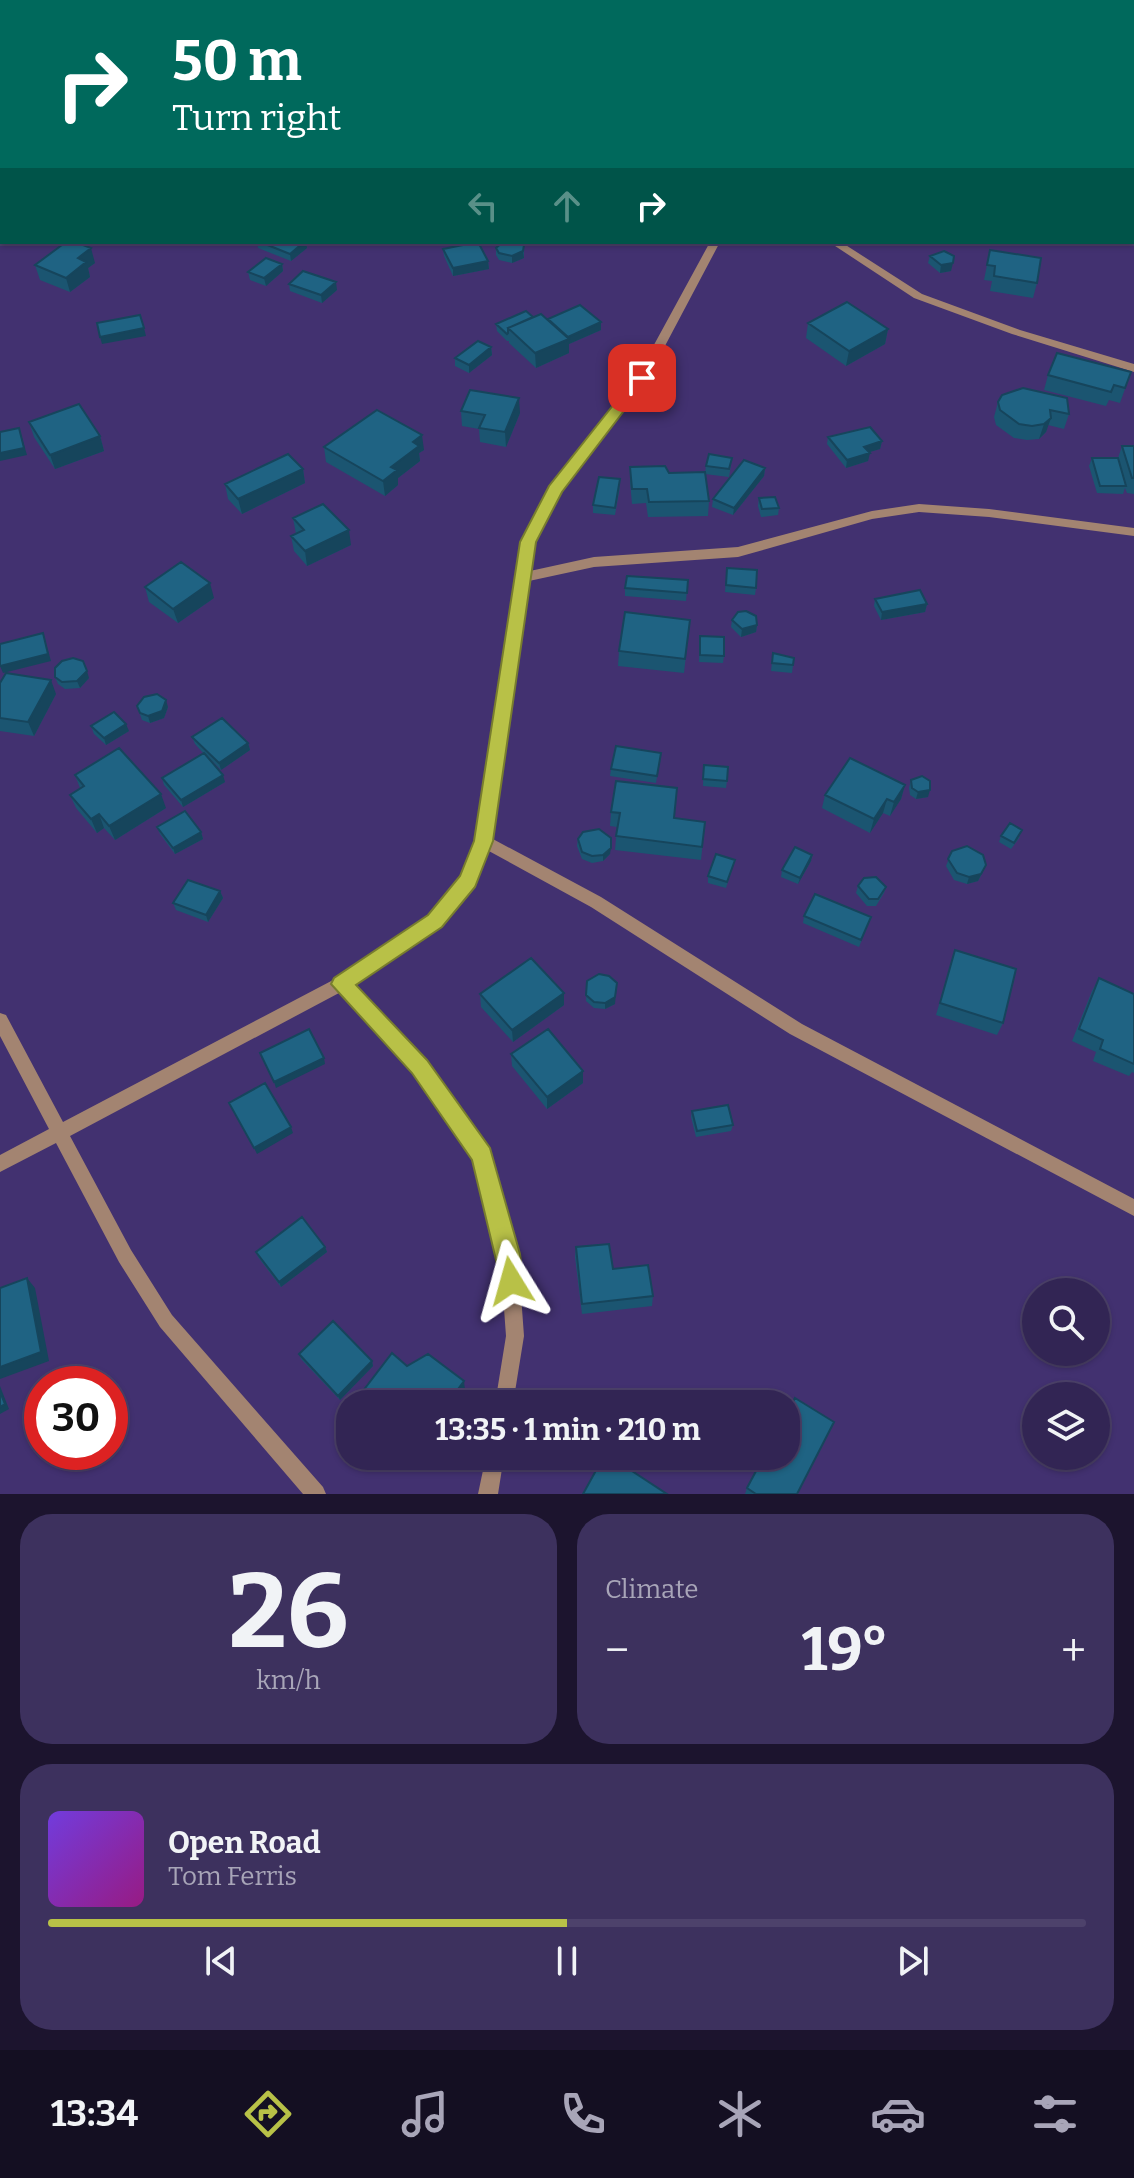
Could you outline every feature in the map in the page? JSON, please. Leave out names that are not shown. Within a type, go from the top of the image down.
[{"type":"street","points":[[0,1164],[341,984],[435,921],[468,881],[483,841],[528,542],[555,490],[642,378],[714,244]]},
{"type":"street","points":[[837,244],[918,296],[1016,332],[1134,368]]},
{"type":"street","points":[[525,577],[594,562],[738,552],[872,515],[919,508],[989,513],[1134,532]]},
{"type":"street","points":[[483,841],[596,902],[796,1029],[1134,1208]]},
{"type":"street","points":[[341,984],[419,1067],[482,1156],[509,1254],[515,1336],[506,1390]]},
{"type":"street","points":[[0,1020],[125,1256],[166,1321],[316,1494]]},
{"type":"street","points":[[488,1494],[492,1470]]},
{"type":"building","points":[[63,244],[80,244],[91,248],[78,258],[86,262],[66,278],[35,265]]},
{"type":"building","points":[[265,244],[302,244],[290,254]]},
{"type":"building","points":[[479,244],[488,261],[453,268],[443,249]]},
{"type":"building","points":[[501,244],[524,245],[523,251],[512,256],[499,253],[496,248]]},
{"type":"building","points":[[990,250],[1041,258],[1037,283],[994,276],[995,266],[987,265]]},
{"type":"building","points":[[944,251],[954,256],[953,263],[941,265],[930,256]]},
{"type":"building","points":[[266,258],[282,264],[264,278],[248,272]]},
{"type":"building","points":[[303,271],[336,282],[321,295],[289,284]]},
{"type":"building","points":[[847,302],[888,329],[849,351],[808,323]]},
{"type":"building","points":[[580,305],[601,322],[568,337],[548,319]]},
{"type":"building","points":[[526,311],[533,317],[508,328],[507,334],[496,324]]},
{"type":"building","points":[[541,314],[569,339],[535,353],[508,328]]},
{"type":"building","points":[[140,315],[144,328],[100,337],[97,323]]},
{"type":"building","points":[[478,341],[491,347],[469,365],[455,358]]},
{"type":"building","points":[[1057,353],[1131,372],[1125,388],[1114,385],[1111,392],[1048,375]]},
{"type":"building","points":[[1023,388],[1067,398],[1069,414],[1050,410],[1051,418],[1044,424],[1019,424],[1000,410],[998,402],[1002,395]]},
{"type":"building","points":[[470,390],[519,398],[505,432],[479,428],[485,415],[461,411]]},
{"type":"building","points":[[79,404],[100,436],[50,455],[29,422]]},
{"type":"building","points":[[377,410],[422,435],[413,442],[419,446],[391,467],[397,470],[383,481],[324,447]]},
{"type":"building","points":[[870,427],[882,441],[864,447],[870,453],[847,460],[828,437]]},
{"type":"building","points":[[19,428],[24,448],[0,453],[0,432]]},
{"type":"building","points":[[1122,446],[1134,446],[1134,478],[1132,478]]},
{"type":"building","points":[[288,454],[303,469],[238,499],[225,484]]},
{"type":"building","points":[[709,454],[732,458],[729,469],[706,466]]},
{"type":"building","points":[[1092,458],[1118,458],[1126,486],[1100,486]]},
{"type":"building","points":[[744,460],[765,468],[734,508],[713,499]]},
{"type":"building","points":[[665,466],[669,473],[705,472],[709,501],[649,502],[647,489],[632,489],[630,467]]},
{"type":"building","points":[[599,477],[620,479],[615,508],[593,505]]},
{"type":"building","points":[[775,497],[779,508],[762,509],[759,498]]},
{"type":"building","points":[[323,504],[349,530],[305,551],[291,536],[304,530],[293,518]]},
{"type":"building","points":[[181,562],[210,583],[173,609],[145,587]]},
{"type":"building","points":[[727,568],[757,570],[756,588],[726,585]]},
{"type":"building","points":[[627,576],[688,580],[687,593],[625,588]]},
{"type":"building","points":[[920,590],[927,604],[882,612],[875,599]]},
{"type":"building","points":[[746,611],[756,616],[757,625],[742,629],[732,620],[738,612]]},
{"type":"building","points":[[625,612],[690,620],[685,659],[619,651]]},
{"type":"building","points":[[43,633],[48,654],[0,666],[0,644]]},
{"type":"building","points":[[700,636],[724,637],[724,656],[700,655]]},
{"type":"building","points":[[773,653],[794,658],[793,665],[772,663]]},
{"type":"building","points":[[73,658],[83,661],[87,671],[77,681],[62,682],[55,677],[55,668],[62,661]]},
{"type":"building","points":[[6,673],[51,680],[28,722],[0,718],[0,683]]},
{"type":"building","points":[[157,694],[166,700],[162,711],[148,716],[140,713],[137,706],[144,697]]},
{"type":"building","points":[[114,712],[126,724],[104,738],[91,726]]},
{"type":"building","points":[[222,718],[248,743],[219,763],[192,737]]},
{"type":"building","points":[[616,746],[661,753],[657,776],[611,769]]},
{"type":"building","points":[[119,748],[161,794],[109,826],[99,814],[91,819],[70,795],[84,786],[75,775]]},
{"type":"building","points":[[204,753],[223,775],[181,800],[162,778]]},
{"type":"building","points":[[850,758],[905,785],[894,802],[887,799],[874,819],[825,795]]},
{"type":"building","points":[[704,765],[728,767],[727,781],[703,779]]},
{"type":"building","points":[[922,776],[930,781],[930,790],[918,792],[912,788],[911,780]]},
{"type":"building","points":[[616,781],[677,788],[674,818],[705,822],[702,847],[616,836],[620,813],[611,812]]},
{"type":"building","points":[[185,811],[201,832],[173,848],[157,827]]},
{"type":"building","points":[[1010,823],[1022,830],[1014,843],[1001,836]]},
{"type":"building","points":[[599,829],[611,838],[611,848],[603,855],[592,856],[582,852],[578,839],[583,832]]},
{"type":"building","points":[[967,846],[983,855],[986,865],[981,874],[969,877],[957,873],[948,859],[952,851]]},
{"type":"building","points":[[795,847],[812,855],[800,878],[782,870]]},
{"type":"building","points":[[716,854],[735,860],[727,882],[708,876]]},
{"type":"building","points":[[876,877],[886,887],[878,899],[869,899],[858,886],[864,878]]},
{"type":"building","points":[[188,880],[220,891],[206,915],[173,903]]},
{"type":"building","points":[[815,894],[871,917],[861,940],[804,916]]},
{"type":"building","points":[[955,950],[1016,969],[1003,1023],[940,1003]]},
{"type":"building","points":[[531,958],[564,993],[512,1030],[480,994]]},
{"type":"building","points":[[599,974],[609,976],[617,983],[615,997],[605,1003],[594,1002],[586,995],[587,981]]},
{"type":"building","points":[[1099,978],[1134,994],[1134,1064],[1100,1049],[1103,1040],[1079,1029]]},
{"type":"building","points":[[309,1029],[324,1058],[274,1082],[260,1053]]},
{"type":"building","points":[[548,1029],[583,1071],[547,1097],[511,1054]]},
{"type":"building","points":[[265,1083],[291,1127],[254,1148],[229,1103]]},
{"type":"building","points":[[728,1105],[733,1125],[697,1131],[692,1111]]},
{"type":"building","points":[[302,1217],[325,1247],[279,1282],[256,1252]]},
{"type":"building","points":[[609,1244],[613,1269],[648,1265],[653,1296],[582,1304],[576,1247]]},
{"type":"building","points":[[27,1278],[41,1352],[0,1367],[0,1288]]},
{"type":"building","points":[[333,1321],[372,1361],[344,1390],[336,1390],[336,1394],[299,1354]]},
{"type":"building","points":[[392,1353],[407,1366],[428,1354],[464,1381],[457,1390],[364,1390]]},
{"type":"building","points":[[800,1401],[834,1422],[797,1494],[756,1494],[747,1488],[757,1470],[800,1470]]},
{"type":"building","points":[[596,1470],[630,1470],[667,1494],[583,1494]]},
{"type":"route","points":[[511,1281],[509,1254],[482,1156],[419,1067],[341,984],[435,921],[468,881],[483,841],[528,542],[555,490],[642,378]]}]
